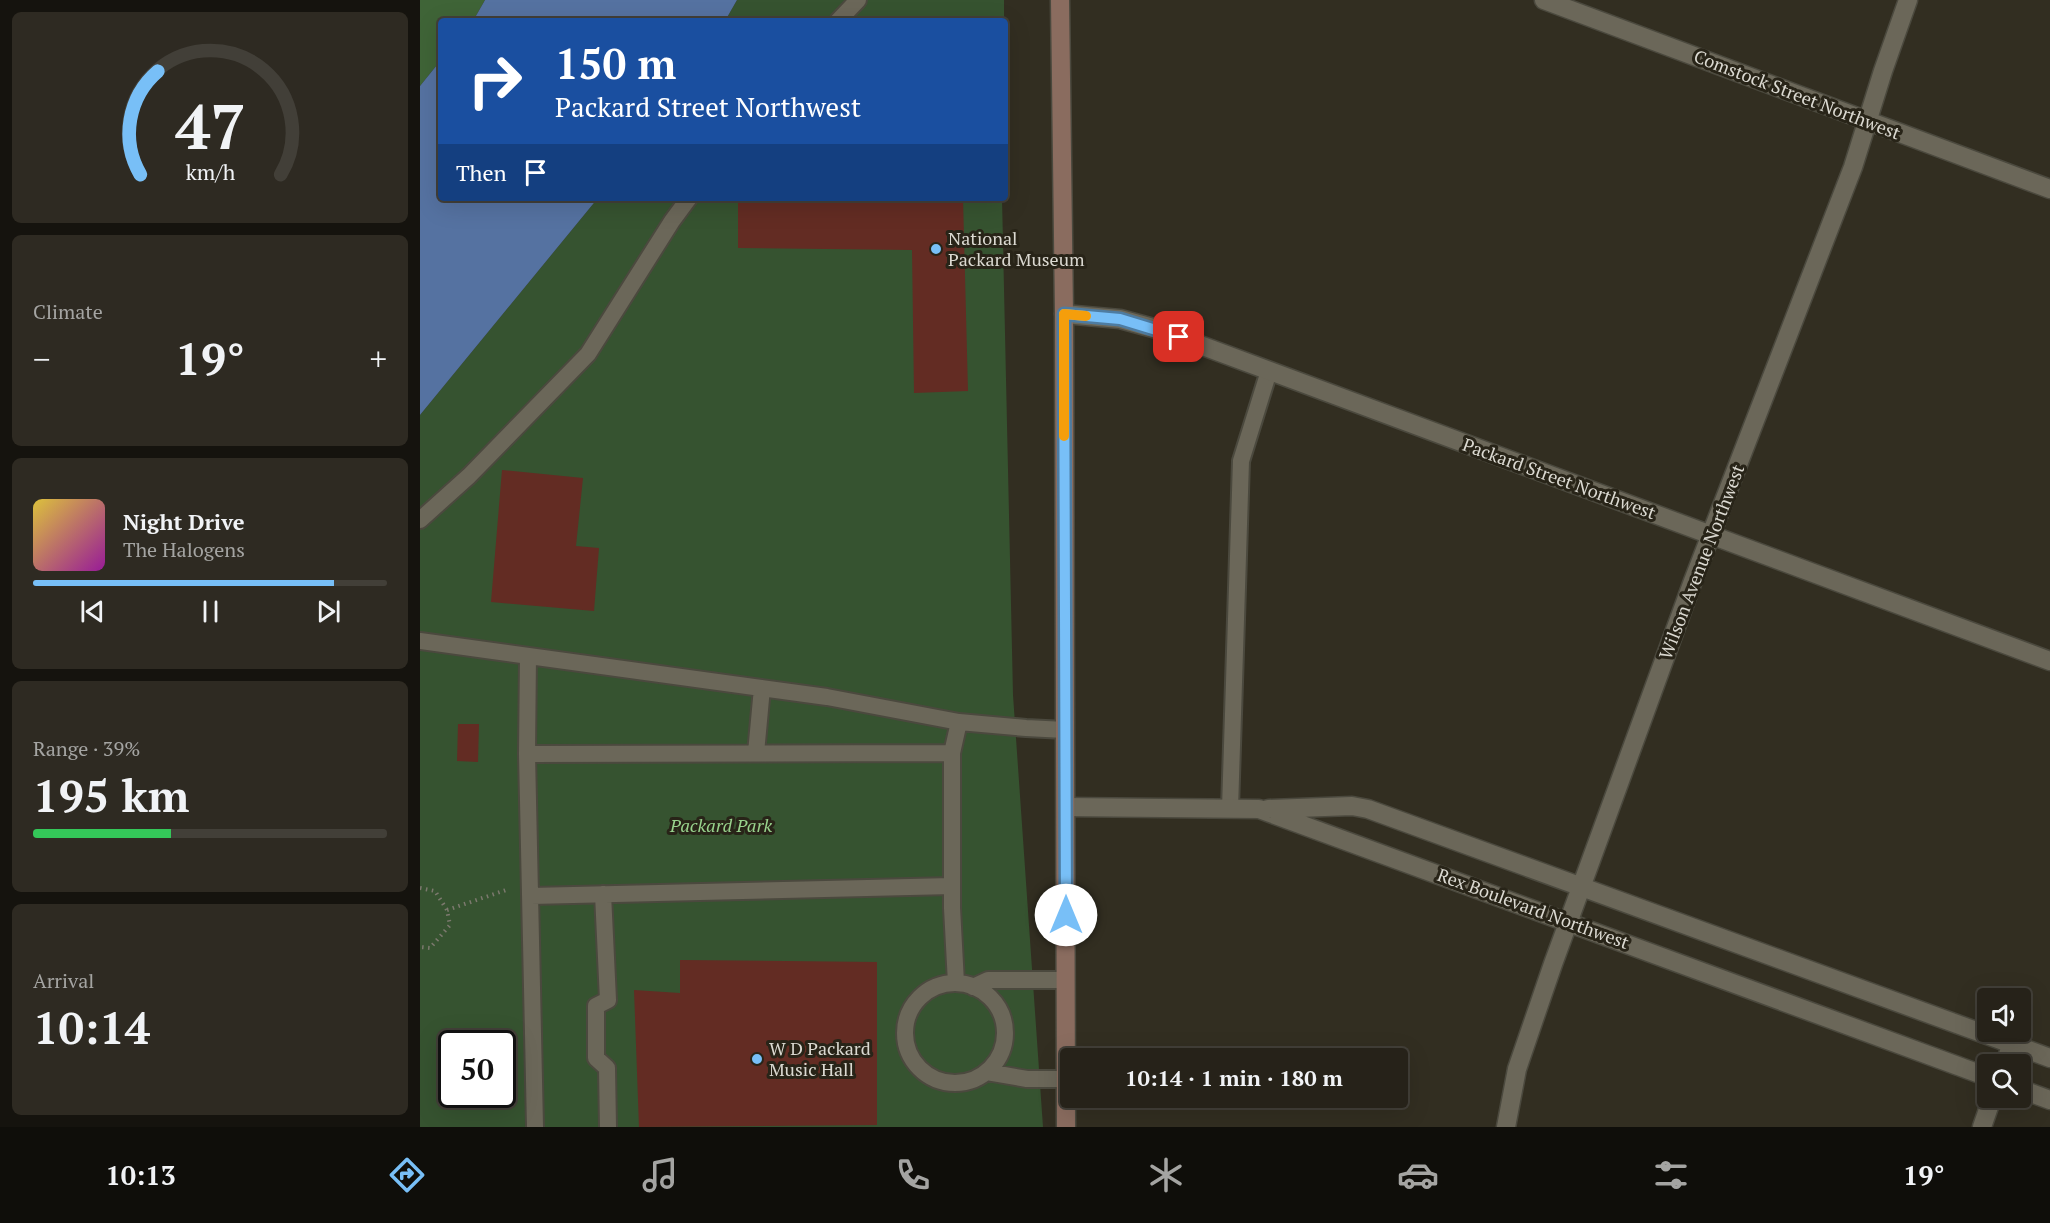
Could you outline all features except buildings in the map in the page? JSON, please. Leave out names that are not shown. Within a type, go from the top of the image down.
[{"type":"main road","points":[[1060,0],[1064,314],[1066,1048]]},
{"type":"main road","points":[[1066,1108],[1066,1127]]},
{"type":"street","name":"Comstock Street Northwest","points":[[1544,0],[2050,189]]},
{"type":"street","name":"Wilson Avenue Northwest","points":[[1506,1127],[1517,1069],[1581,886],[1689,592],[1844,189],[1908,0]]},
{"type":"street","name":"Packard Street Northwest","points":[[1064,314],[1120,319],[1156,329],[2050,661]]},
{"type":"street","points":[[1259,809],[1352,806],[1368,809],[2050,1058]]},
{"type":"street","name":"Rex Boulevard Northwest","points":[[1066,807],[1259,809],[1977,1073]]},
{"type":"street","points":[[2008,1054],[2012,1044]]},
{"type":"street","points":[[2031,1093],[2050,1100]]},
{"type":"street","points":[[1982,1127],[1989,1108]]},
{"type":"lane","points":[[841,18],[858,0]]},
{"type":"lane","points":[[420,520],[469,476],[588,354],[687,201]]},
{"type":"lane","points":[[1230,809],[1241,460],[1269,371]]},
{"type":"lane","points":[[420,640],[528,657],[762,687],[959,722],[1065,730]]},
{"type":"lane","points":[[528,657],[527,754],[536,1127]]},
{"type":"lane","points":[[756,753],[762,687]]},
{"type":"lane","points":[[956,983],[952,886],[952,753],[959,722]]},
{"type":"lane","points":[[527,754],[952,753]]},
{"type":"lane","points":[[531,892],[603,894],[952,886]]},
{"type":"lane","points":[[603,894],[608,1000],[596,1006],[596,1059],[607,1068],[608,1127]]},
{"type":"lane","points":[[973,987],[988,980],[1066,980]]},
{"type":"lane","points":[[956,983],[973,987],[988,996],[999,1009],[1005,1026],[1005,1043],[999,1059],[987,1072],[974,1080],[959,1083],[943,1082],[923,1071],[909,1053],[905,1038],[906,1022],[912,1008],[924,994],[939,986],[956,983]]},
{"type":"lane","points":[[987,1072],[1027,1079],[1060,1079]]},
{"type":"path","points":[[420,888],[435,891],[447,910],[450,925],[430,948],[420,947]]},
{"type":"path","points":[[447,910],[504,889],[531,892]]},
{"type":"green space","points":[[420,0],[485,0],[475,18],[438,18],[438,64],[420,86]]},
{"type":"green space","points":[[737,0],[1004,0],[1004,18],[727,18]]},
{"type":"green space","name":"Packard Park","points":[[596,201],[1002,201],[1013,695],[1043,1127],[420,1127],[420,415]]},
{"type":"water","points":[[485,0],[737,0],[727,18],[475,18]]},
{"type":"water","points":[[438,64],[438,201],[596,201],[420,415],[420,86]]},
{"type":"slow traffic","points":[[1064,436],[1064,314],[1086,316]]},
{"type":"place","name":"National Packard Museum","points":[[936,249]]},
{"type":"place","name":"W D Packard Music Hall","points":[[757,1059]]},
{"type":"route","points":[[1066,915],[1064,314],[1120,319],[1179,337]]}]
